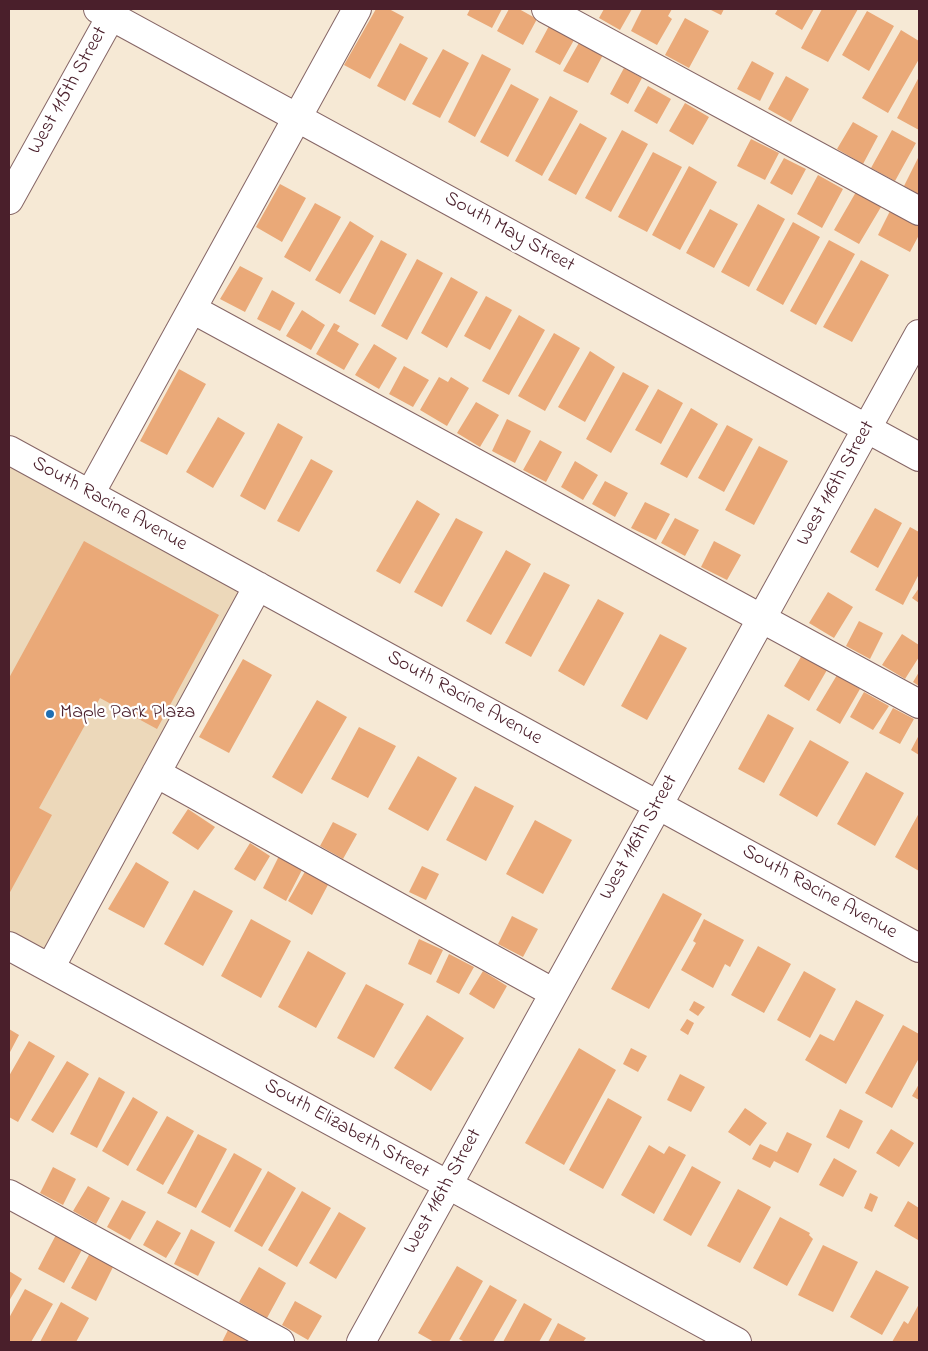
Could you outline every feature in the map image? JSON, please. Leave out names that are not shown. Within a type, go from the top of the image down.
[{"type":"street","points":[[90,494],[357,9]]},
{"type":"street","points":[[546,9],[919,212]]},
{"type":"street","name":"South May Street","points":[[108,11],[298,118],[919,457]]},
{"type":"street","name":"West 115th Street","points":[[9,200],[108,11]]},
{"type":"street","points":[[192,308],[919,704]]},
{"type":"street","name":"West 116th Street","points":[[361,1342],[919,334]]},
{"type":"street","name":"South Racine Avenue","points":[[9,450],[919,948]]},
{"type":"street","points":[[50,968],[258,586]]},
{"type":"street","points":[[156,773],[554,993]]},
{"type":"street","name":"South Elizabeth Street","points":[[9,946],[737,1342]]},
{"type":"street","points":[[9,1194],[280,1342]]},
{"type":"shaded area","name":"Maple Park Plaza","points":[[9,461],[248,592],[48,956],[9,935]]},
{"type":"building","points":[[376,9],[389,9],[404,17],[370,79],[344,65]]},
{"type":"building","points":[[470,9],[502,9],[492,28],[467,15]]},
{"type":"building","points":[[509,9],[519,9],[537,19],[523,45],[497,31]]},
{"type":"building","points":[[604,9],[632,9],[620,30],[599,18]]},
{"type":"building","points":[[642,9],[672,9],[668,16],[672,19],[657,45],[631,31]]},
{"type":"building","points":[[709,9],[724,9],[721,15]]},
{"type":"building","points":[[778,9],[814,9],[802,30],[775,14]]},
{"type":"building","points":[[822,9],[858,9],[828,62],[801,48]]},
{"type":"building","points":[[867,11],[894,26],[869,71],[842,55]]},
{"type":"building","points":[[685,18],[709,31],[689,68],[665,55]]},
{"type":"building","points":[[549,26],[574,40],[560,65],[535,52]]},
{"type":"building","points":[[901,30],[919,41],[919,59],[888,113],[862,98]]},
{"type":"building","points":[[580,41],[604,53],[588,83],[563,71]]},
{"type":"building","points":[[400,43],[428,58],[405,101],[377,86]]},
{"type":"building","points":[[443,49],[469,63],[440,118],[412,104]]},
{"type":"building","points":[[482,54],[511,69],[475,137],[448,122]]},
{"type":"building","points":[[752,61],[774,73],[760,101],[737,89]]},
{"type":"building","points":[[624,68],[642,78],[628,104],[610,94]]},
{"type":"building","points":[[786,76],[809,89],[791,122],[768,109]]},
{"type":"building","points":[[919,77],[919,130],[897,118]]},
{"type":"building","points":[[511,84],[539,99],[508,157],[480,142]]},
{"type":"building","points":[[648,86],[671,99],[657,124],[634,111]]},
{"type":"building","points":[[550,96],[578,111],[542,176],[515,161]]},
{"type":"building","points":[[685,103],[709,117],[693,145],[669,131]]},
{"type":"building","points":[[853,122],[878,136],[863,164],[837,149]]},
{"type":"building","points":[[580,123],[607,138],[576,195],[548,180]]},
{"type":"building","points":[[622,130],[648,144],[611,212],[585,198]]},
{"type":"building","points":[[892,130],[916,143],[895,181],[871,168]]},
{"type":"building","points":[[751,139],[779,153],[765,180],[737,166]]},
{"type":"building","points":[[653,152],[682,167],[647,232],[618,217]]},
{"type":"building","points":[[919,156],[919,195],[904,186]]},
{"type":"building","points":[[784,158],[806,169],[792,195],[770,183]]},
{"type":"building","points":[[689,166],[717,182],[680,250],[652,235]]},
{"type":"building","points":[[818,175],[843,189],[822,228],[797,214]]},
{"type":"building","points":[[280,184],[306,198],[282,242],[256,227]]},
{"type":"building","points":[[856,192],[881,207],[859,244],[834,230]]},
{"type":"building","points":[[315,203],[341,217],[310,272],[284,257]]},
{"type":"building","points":[[758,204],[785,219],[749,287],[721,272]]},
{"type":"building","points":[[710,209],[738,224],[714,268],[686,253]]},
{"type":"building","points":[[891,209],[919,224],[919,235],[910,252],[878,235]]},
{"type":"building","points":[[350,221],[374,236],[340,294],[315,280]]},
{"type":"building","points":[[793,222],[820,237],[783,305],[756,290]]},
{"type":"building","points":[[381,240],[407,254],[375,315],[349,301]]},
{"type":"building","points":[[829,240],[855,254],[816,325],[790,311]]},
{"type":"building","points":[[417,259],[443,273],[407,340],[381,326]]},
{"type":"building","points":[[861,260],[889,275],[852,342],[823,327]]},
{"type":"building","points":[[240,266],[263,278],[245,312],[220,299]]},
{"type":"building","points":[[451,277],[478,292],[447,348],[421,333]]},
{"type":"building","points":[[272,290],[295,303],[280,331],[257,319]]},
{"type":"building","points":[[486,296],[512,310],[490,350],[464,336]]},
{"type":"building","points":[[302,310],[325,325],[311,350],[286,336]]},
{"type":"building","points":[[519,315],[545,330],[509,395],[482,381]]},
{"type":"building","points":[[334,323],[340,326],[337,331],[359,344],[344,370],[316,354]]},
{"type":"building","points":[[554,333],[580,348],[545,411],[518,396]]},
{"type":"building","points":[[374,344],[397,358],[379,389],[355,375]]},
{"type":"building","points":[[590,351],[615,367],[585,422],[558,407]]},
{"type":"building","points":[[404,366],[429,380],[413,407],[389,394]]},
{"type":"building","points":[[179,369],[206,384],[167,455],[140,441]]},
{"type":"building","points":[[623,372],[649,386],[611,453],[586,439]]},
{"type":"building","points":[[439,377],[448,382],[451,377],[469,388],[447,426],[420,410]]},
{"type":"building","points":[[658,389],[683,403],[661,444],[635,430]]},
{"type":"building","points":[[476,402],[499,415],[480,447],[457,433]]},
{"type":"building","points":[[691,408],[718,424],[687,478],[660,464]]},
{"type":"building","points":[[218,417],[245,433],[213,488],[186,472]]},
{"type":"building","points":[[507,419],[531,431],[515,463],[492,451]]},
{"type":"building","points":[[278,423],[303,437],[265,510],[240,496]]},
{"type":"building","points":[[727,425],[753,439],[724,492],[698,478]]},
{"type":"building","points":[[540,440],[562,452],[546,482],[523,470]]},
{"type":"building","points":[[759,446],[788,461],[754,525],[725,510]]},
{"type":"building","points":[[311,459],[333,471],[299,532],[277,521]]},
{"type":"building","points":[[575,461],[598,475],[583,500],[561,487]]},
{"type":"building","points":[[605,481],[628,493],[615,517],[592,504]]},
{"type":"building","points":[[417,500],[440,514],[400,584],[376,571]]},
{"type":"building","points":[[645,502],[670,514],[656,540],[631,528]]},
{"type":"building","points":[[875,508],[902,523],[878,568],[850,552]]},
{"type":"building","points":[[456,518],[483,532],[442,607],[414,592]]},
{"type":"building","points":[[675,518],[699,530],[685,556],[661,543]]},
{"type":"building","points":[[910,527],[919,532],[919,574],[903,605],[875,590]]},
{"type":"building","name":"Maple Park Plaza","points":[[84,541],[219,615],[157,729],[100,698],[39,808],[52,815],[9,894],[9,678]]},
{"type":"building","points":[[714,541],[741,555],[727,580],[701,567]]},
{"type":"building","points":[[506,550],[531,564],[491,635],[466,621]]},
{"type":"building","points":[[544,572],[570,585],[531,657],[505,643]]},
{"type":"building","points":[[919,588],[919,603],[912,598]]},
{"type":"building","points":[[828,592],[853,607],[834,638],[809,623]]},
{"type":"building","points":[[598,599],[624,613],[584,686],[558,671]]},
{"type":"building","points":[[859,621],[883,633],[870,659],[846,646]]},
{"type":"building","points":[[660,634],[687,648],[647,720],[621,706]]},
{"type":"building","points":[[902,634],[919,645],[919,657],[905,679],[882,665]]},
{"type":"building","points":[[802,655],[827,670],[809,701],[784,686]]},
{"type":"building","points":[[243,659],[272,675],[229,753],[199,737]]},
{"type":"building","points":[[919,672],[919,686],[913,682]]},
{"type":"building","points":[[837,675],[860,689],[840,724],[816,710]]},
{"type":"building","points":[[864,692],[889,706],[873,730],[850,717]]},
{"type":"building","points":[[317,700],[347,717],[302,794],[272,777]]},
{"type":"building","points":[[893,708],[914,719],[900,744],[879,733]]},
{"type":"building","points":[[768,714],[794,728],[764,783],[738,769]]},
{"type":"building","points":[[359,727],[396,746],[368,798],[331,779]]},
{"type":"building","points":[[919,735],[919,755],[911,750]]},
{"type":"building","points":[[810,740],[849,762],[817,817],[779,795]]},
{"type":"building","points":[[418,756],[457,778],[428,831],[388,809]]},
{"type":"building","points":[[866,772],[904,793],[875,846],[837,824]]},
{"type":"building","points":[[475,786],[514,806],[486,861],[446,840]]},
{"type":"building","points":[[188,809],[215,827],[198,850],[172,833]]},
{"type":"building","points":[[919,813],[919,871],[895,857]]},
{"type":"building","points":[[535,820],[572,840],[543,894],[506,874]]},
{"type":"building","points":[[333,822],[357,834],[343,859],[320,846]]},
{"type":"building","points":[[250,843],[270,856],[255,881],[234,869]]},
{"type":"building","points":[[279,856],[303,868],[286,901],[263,888]]},
{"type":"building","points":[[136,862],[169,882],[144,928],[108,909]]},
{"type":"building","points":[[422,866],[439,874],[426,900],[409,892]]},
{"type":"building","points":[[307,868],[330,881],[312,915],[288,901]]},
{"type":"building","points":[[194,890],[233,911],[203,966],[164,944]]},
{"type":"building","points":[[663,893],[702,914],[649,1009],[611,989]]},
{"type":"building","points":[[512,916],[538,929],[523,957],[498,944]]},
{"type":"building","points":[[251,919],[291,941],[261,998],[221,976]]},
{"type":"building","points":[[704,919],[744,940],[730,967],[725,964],[713,988],[681,970],[696,943],[693,941]]},
{"type":"building","points":[[419,939],[443,950],[431,975],[408,964]]},
{"type":"building","points":[[758,946],[791,964],[764,1013],[731,995]]},
{"type":"building","points":[[308,951],[346,973],[316,1028],[278,1007]]},
{"type":"building","points":[[449,954],[474,967],[459,994],[436,982]]},
{"type":"building","points":[[483,971],[507,986],[494,1009],[469,994]]},
{"type":"building","points":[[804,971],[836,989],[810,1038],[777,1020]]},
{"type":"building","points":[[366,984],[404,1004],[374,1058],[337,1038]]},
{"type":"building","points":[[856,1000],[884,1015],[846,1084],[805,1060],[820,1034],[834,1041]]},
{"type":"building","points":[[694,1001],[705,1007],[698,1016],[689,1010]]},
{"type":"building","points":[[427,1015],[464,1038],[431,1091],[394,1068]]},
{"type":"building","points":[[687,1019],[694,1023],[688,1035],[680,1030]]},
{"type":"building","points":[[903,1025],[919,1034],[919,1058],[892,1108],[865,1093]]},
{"type":"building","points":[[9,1029],[19,1035],[9,1054]]},
{"type":"building","points":[[29,1041],[55,1056],[18,1122],[9,1117],[9,1076]]},
{"type":"building","points":[[579,1048],[616,1070],[564,1165],[525,1143]]},
{"type":"building","points":[[631,1048],[647,1056],[638,1072],[623,1064]]},
{"type":"building","points":[[67,1061],[89,1074],[53,1133],[31,1120]]},
{"type":"building","points":[[680,1074],[705,1087],[691,1112],[667,1100]]},
{"type":"building","points":[[99,1077],[125,1092],[97,1148],[70,1134]]},
{"type":"building","points":[[919,1084],[919,1100],[912,1096]]},
{"type":"building","points":[[133,1097],[158,1112],[128,1166],[102,1151]]},
{"type":"building","points":[[608,1098],[642,1117],[603,1189],[569,1170]]},
{"type":"building","points":[[745,1108],[767,1123],[750,1146],[728,1132]]},
{"type":"building","points":[[840,1109],[863,1121],[849,1149],[826,1137]]},
{"type":"building","points":[[167,1116],[194,1131],[163,1185],[136,1170]]},
{"type":"building","points":[[891,1129],[914,1143],[899,1167],[876,1153]]},
{"type":"building","points":[[787,1132],[812,1144],[798,1173],[774,1161],[770,1168],[752,1159],[760,1144],[777,1152]]},
{"type":"building","points":[[198,1134],[227,1149],[196,1208],[167,1193]]},
{"type":"building","points":[[649,1145],[664,1154],[669,1146],[686,1155],[654,1214],[621,1195]]},
{"type":"building","points":[[234,1153],[262,1169],[230,1228],[201,1212]]},
{"type":"building","points":[[834,1158],[857,1171],[843,1197],[819,1185]]},
{"type":"building","points":[[692,1166],[721,1182],[691,1236],[663,1220]]},
{"type":"building","points":[[53,1167],[76,1179],[63,1205],[40,1193]]},
{"type":"building","points":[[268,1171],[296,1188],[262,1247],[234,1231]]},
{"type":"building","points":[[88,1186],[110,1198],[96,1224],[73,1211]]},
{"type":"building","points":[[738,1189],[771,1207],[740,1263],[707,1246]]},
{"type":"building","points":[[302,1191],[331,1208],[297,1267],[268,1250]]},
{"type":"building","points":[[870,1193],[878,1197],[872,1212],[864,1208]]},
{"type":"building","points":[[122,1200],[146,1212],[130,1240],[107,1227]]},
{"type":"building","points":[[908,1201],[919,1208],[918,1240],[894,1226]]},
{"type":"building","points":[[339,1212],[366,1228],[336,1279],[309,1263]]},
{"type":"building","points":[[780,1217],[810,1233],[809,1235],[813,1239],[787,1286],[753,1268]]},
{"type":"building","points":[[157,1220],[181,1233],[166,1258],[143,1245]]},
{"type":"building","points":[[191,1229],[215,1242],[198,1276],[174,1264]]},
{"type":"building","points":[[57,1233],[83,1248],[64,1283],[38,1269]]},
{"type":"building","points":[[823,1245],[858,1262],[833,1312],[798,1295]]},
{"type":"building","points":[[90,1253],[114,1265],[96,1301],[71,1288]]},
{"type":"building","points":[[457,1266],[483,1281],[449,1342],[434,1342],[418,1333]]},
{"type":"building","points":[[259,1267],[286,1283],[267,1318],[239,1302]]},
{"type":"building","points":[[876,1270],[909,1287],[882,1335],[850,1317]]},
{"type":"building","points":[[9,1271],[22,1279],[9,1301]]},
{"type":"building","points":[[490,1285],[517,1300],[493,1342],[465,1342],[459,1339]]},
{"type":"building","points":[[25,1289],[53,1304],[31,1342],[9,1342],[9,1318]]},
{"type":"building","points":[[295,1301],[322,1316],[308,1340],[282,1325]]},
{"type":"building","points":[[61,1302],[89,1318],[76,1342],[40,1342]]},
{"type":"building","points":[[524,1303],[552,1319],[539,1342],[503,1342]]},
{"type":"building","points":[[919,1304],[919,1342],[892,1342],[904,1321],[908,1324]]},
{"type":"building","points":[[558,1323],[586,1338],[583,1342],[548,1342]]},
{"type":"building","points":[[228,1330],[253,1342],[222,1342]]},
{"type":"place","name":"Maple Park Plaza","points":[[50,714]]}]
